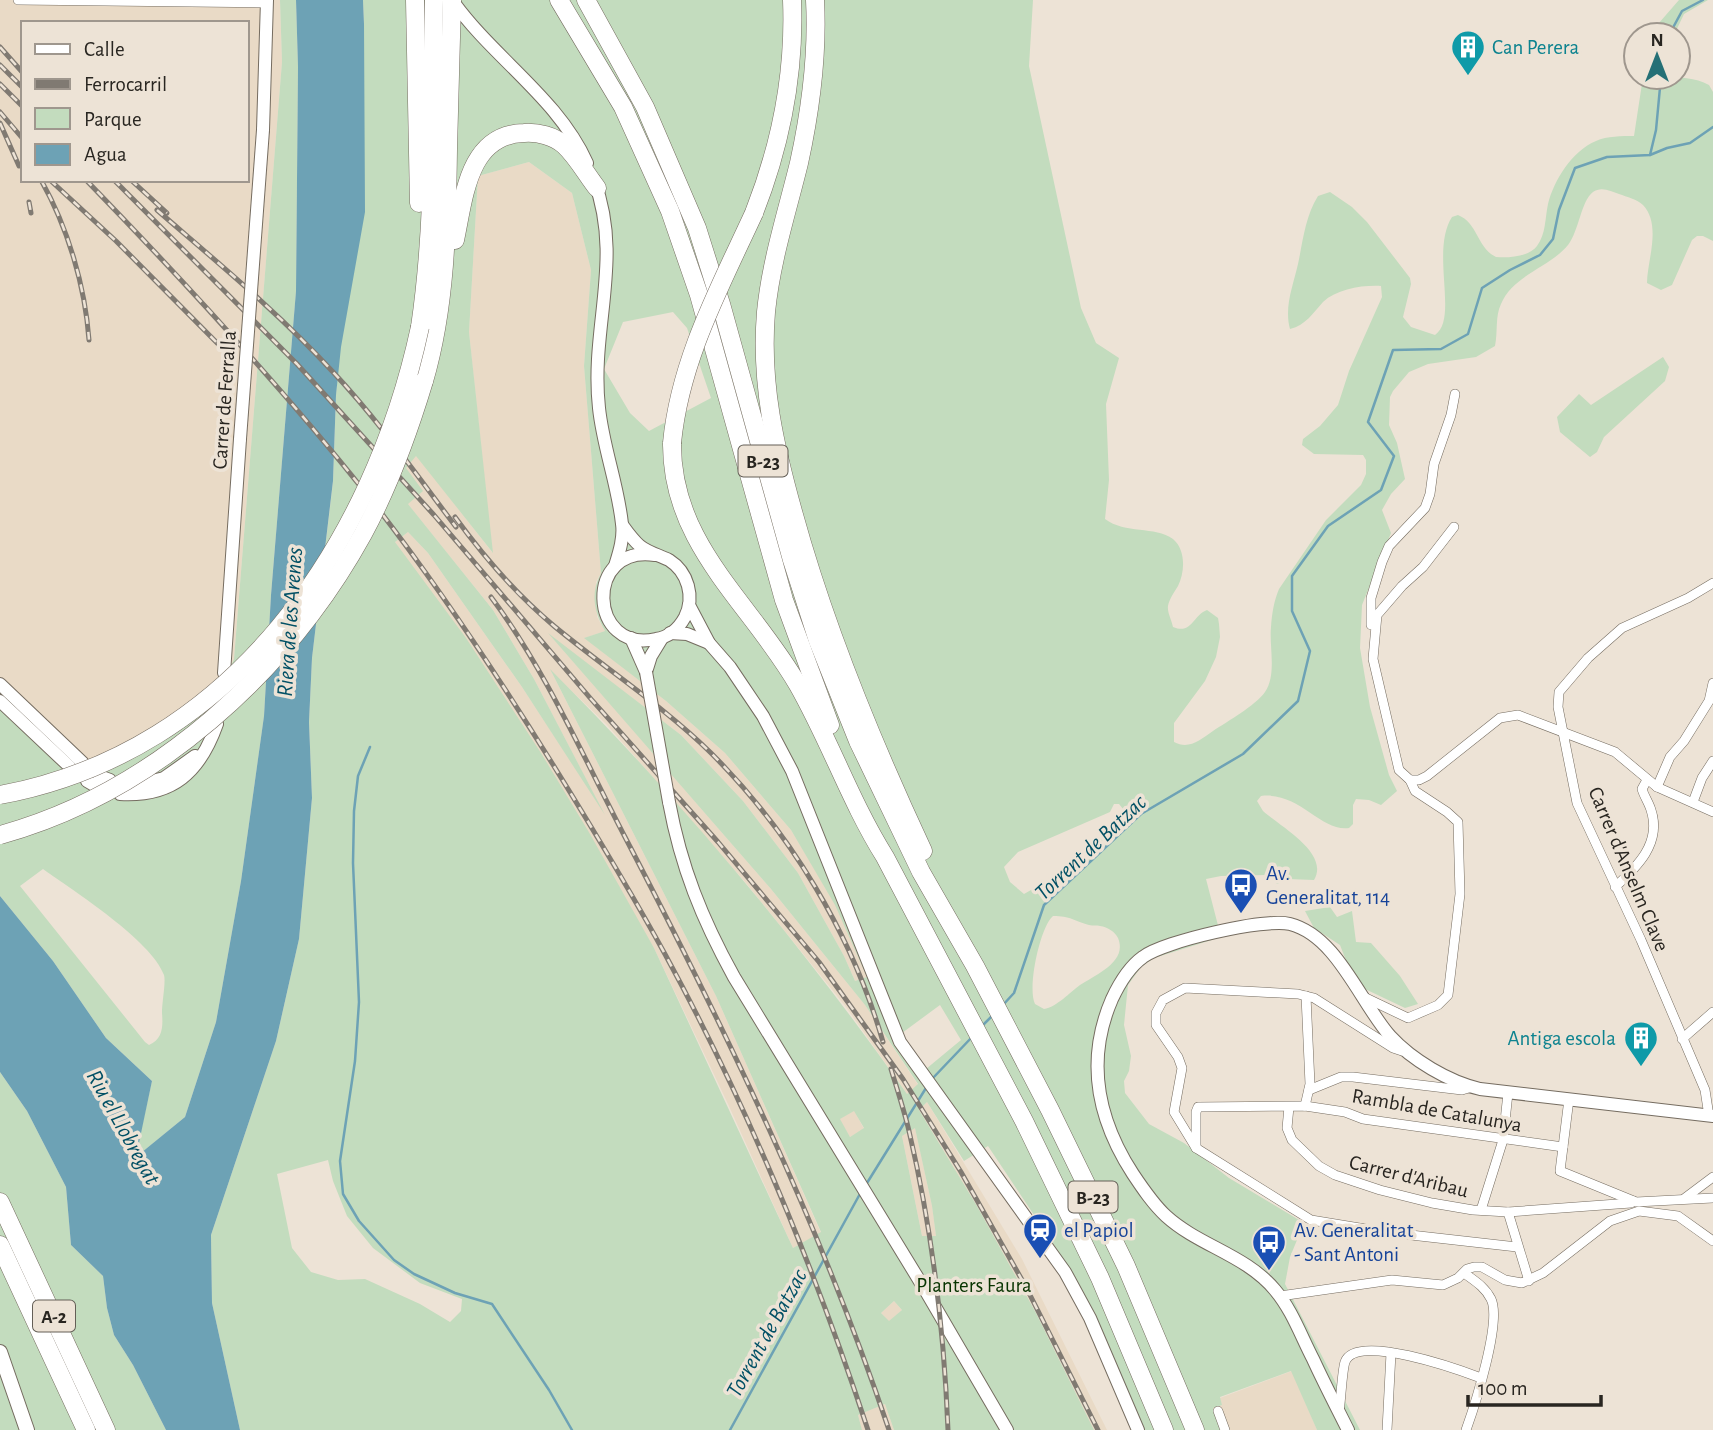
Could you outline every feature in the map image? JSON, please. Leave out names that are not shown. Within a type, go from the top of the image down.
[{"type":"highway","points":[[0,835],[76,808],[117,786],[156,761],[228,703],[251,682],[295,632],[346,561],[385,488],[424,381],[440,306],[433,285],[419,185],[415,0]]},
{"type":"highway","points":[[433,285],[430,219],[434,0]]},
{"type":"highway","points":[[433,285],[447,222],[452,0]]},
{"type":"highway","name":"B-23","points":[[559,0],[623,107],[673,220],[699,295],[758,515],[784,600],[822,704],[875,824],[885,857],[1000,1076],[1100,1278],[1164,1430]]},
{"type":"highway","name":"B-23","points":[[586,0],[650,117],[697,228],[721,304],[785,540],[818,641],[875,780],[921,872],[951,919],[1026,1063],[1126,1266],[1195,1430]]},
{"type":"highway","points":[[792,0],[793,42],[786,101],[772,159],[754,213],[691,354],[677,405],[672,443],[676,490],[692,534],[712,566],[789,671],[822,732],[865,825],[885,857]]},
{"type":"highway","points":[[815,0],[816,59],[811,103],[772,268],[766,309],[764,357],[769,413],[797,528],[832,636],[951,919]]},
{"type":"highway","points":[[0,795],[63,780],[138,747],[186,717],[209,699],[264,645],[321,571],[373,475],[399,410],[419,327],[467,183],[481,152],[512,133],[543,134],[567,147],[597,188]]},
{"type":"highway","name":"A-2","points":[[0,1202],[106,1430]]},
{"type":"highway","name":"A-2","points":[[0,1245],[86,1430]]},
{"type":"main road","points":[[0,1352],[27,1430]]},
{"type":"street","points":[[18,0],[267,1]]},
{"type":"street","points":[[452,0],[488,45],[542,98],[564,125],[583,154],[597,188],[605,219],[608,250],[598,347],[598,403],[622,526],[621,546],[615,566],[605,583],[605,612],[616,629],[631,638],[647,640],[687,634],[709,643]]},
{"type":"street","name":"Carrer de Ferralla","points":[[224,673],[263,130],[267,1]]},
{"type":"street","points":[[1359,994],[1408,1018],[1438,1005],[1448,995],[1460,894],[1458,822],[1415,791],[1410,780],[1399,769],[1373,659],[1371,598],[1389,546],[1425,508],[1434,464],[1451,415],[1455,394]]},
{"type":"street","points":[[622,526],[631,538],[655,555],[670,561],[684,576],[688,585],[689,605],[709,643],[726,661],[756,705],[786,759],[808,807],[895,1032],[1065,1272],[1096,1331],[1138,1430]]},
{"type":"street","points":[[1373,659],[1377,615],[1423,567],[1454,527]]},
{"type":"street","points":[[615,566],[632,556],[655,555]]},
{"type":"street","name":"Carrer d'Anselm Clave","points":[[1711,1116],[1705,1090],[1642,940],[1577,803],[1558,707],[1559,692],[1588,658],[1622,628],[1688,598],[1713,583]]},
{"type":"street","points":[[646,672],[651,656],[682,621],[689,605]]},
{"type":"street","points":[[631,638],[646,672],[679,850],[688,881],[714,941],[1009,1430]]},
{"type":"street","points":[[1657,787],[1670,757],[1684,741],[1709,701],[1713,683]]},
{"type":"street","points":[[0,684],[76,765],[0,701]]},
{"type":"street","points":[[1410,780],[1427,776],[1500,718],[1518,715],[1615,752],[1657,787],[1713,812]]},
{"type":"street","points":[[120,794],[148,793],[181,779],[199,763],[217,724]]},
{"type":"street","points":[[136,785],[164,778],[175,772],[198,754],[212,738]]},
{"type":"street","points":[[1693,802],[1702,778],[1713,761]]},
{"type":"street","points":[[1615,887],[1642,861],[1652,840],[1653,817],[1642,789],[1647,780]]},
{"type":"street","points":[[1348,1430],[1280,1296],[1249,1266],[1195,1236],[1167,1216],[1137,1181],[1116,1144],[1101,1105],[1098,1066],[1102,1028],[1114,994],[1135,963],[1146,954],[1168,945],[1259,923],[1275,922],[1289,924],[1312,934],[1331,952],[1388,1035],[1407,1052]]},
{"type":"street","points":[[1517,1247],[1384,1232],[1311,1220],[1196,1148],[1174,1112],[1182,1068],[1156,1025],[1156,1013],[1163,1000],[1185,988],[1307,996],[1393,1048],[1407,1052],[1472,1087],[1711,1116]]},
{"type":"street","points":[[1305,1106],[1310,1090],[1307,996]]},
{"type":"street","points":[[1682,1039],[1713,1012]]},
{"type":"street","points":[[1310,1090],[1341,1077],[1462,1090],[1472,1087]]},
{"type":"street","points":[[1481,1210],[1503,1140],[1508,1093]]},
{"type":"street","points":[[1569,1099],[1560,1171],[1637,1204],[1678,1216],[1713,1241]]},
{"type":"street","name":"Rambla de Catalunya","points":[[1196,1148],[1198,1107],[1305,1106],[1345,1112],[1363,1119],[1563,1147]]},
{"type":"street","name":"Carrer d'Aribau","points":[[1289,1107],[1287,1128],[1292,1140],[1326,1172],[1424,1202],[1508,1212],[1637,1204]]},
{"type":"street","points":[[1683,1199],[1713,1177]]},
{"type":"street","points":[[1280,1296],[1392,1280],[1443,1285],[1467,1269],[1482,1267],[1513,1283],[1529,1281],[1637,1204],[1713,1198]]},
{"type":"street","points":[[1508,1212],[1529,1281]]},
{"type":"street","points":[[1464,1273],[1485,1289],[1495,1317],[1466,1430]]},
{"type":"street","points":[[1339,1412],[1345,1363],[1350,1355],[1360,1352],[1391,1353],[1446,1365],[1481,1378]]},
{"type":"street","points":[[1387,1430],[1391,1353]]},
{"type":"street","points":[[1218,1411],[1225,1430]]},
{"type":"shaded area","points":[[0,0],[280,0],[282,62],[234,659],[228,672],[176,712],[124,745],[86,761],[0,678]]},
{"type":"shaded area","points":[[529,162],[572,193],[591,270],[584,366],[601,573],[596,582],[597,617],[605,631],[585,638],[666,701],[725,753],[791,830],[836,905],[867,977],[855,981],[798,873],[743,801],[681,735],[552,637],[771,889],[865,1005],[918,1085],[907,1094],[846,1007],[745,882],[607,725],[551,671],[716,996],[821,1233],[793,1248],[654,948],[395,542],[408,532],[428,553],[522,687],[600,806],[534,679],[493,610],[407,503],[406,468],[416,455],[492,552],[469,332],[478,176]]},
{"type":"shaded area","points":[[927,1102],[1022,1259],[1107,1430],[1094,1430],[1036,1313],[977,1206],[919,1110]]},
{"type":"shaded area","points":[[854,1110],[864,1129],[850,1137],[839,1119]]},
{"type":"shaded area","points":[[915,1127],[936,1236],[922,1236],[902,1136]]},
{"type":"shaded area","points":[[894,1301],[902,1310],[889,1322],[881,1313]]},
{"type":"shaded area","points":[[1292,1371],[1317,1430],[1221,1430],[1213,1408],[1222,1405],[1220,1398]]},
{"type":"shaded area","points":[[885,1404],[894,1430],[862,1430],[858,1415]]},
{"type":"green space","points":[[280,0],[296,0],[296,291],[271,595],[264,716],[241,881],[216,1022],[185,1117],[135,1158],[152,1081],[106,1038],[53,961],[0,896],[0,678],[86,761],[124,745],[176,712],[228,672],[234,659],[282,62]],"holes":[[[43,869],[129,932],[157,962],[165,982],[162,1027],[160,1036],[154,1042],[149,1045],[145,1042],[20,886]]]},
{"type":"green space","name":"Planters Faura","points":[[363,0],[1033,0],[1029,66],[1081,308],[1096,343],[1119,358],[1106,404],[1109,480],[1105,519],[1122,527],[1158,532],[1177,544],[1182,555],[1183,568],[1168,606],[1173,627],[1179,629],[1188,626],[1207,610],[1218,618],[1220,637],[1216,657],[1205,681],[1174,723],[1174,742],[1185,745],[1194,743],[1248,708],[1265,692],[1271,677],[1271,622],[1279,589],[1326,520],[1361,485],[1366,474],[1366,460],[1363,455],[1314,454],[1302,445],[1303,439],[1320,426],[1338,405],[1349,371],[1382,297],[1381,286],[1342,291],[1323,302],[1305,322],[1290,329],[1290,296],[1307,221],[1318,196],[1330,192],[1352,207],[1367,222],[1410,278],[1403,317],[1411,327],[1435,335],[1442,327],[1445,315],[1443,248],[1452,217],[1458,215],[1465,219],[1485,248],[1496,257],[1524,255],[1533,250],[1540,241],[1551,195],[1559,176],[1572,159],[1600,139],[1634,136],[1641,91],[1692,91],[1692,80],[1709,85],[1713,92],[1713,241],[1703,236],[1692,240],[1672,285],[1661,290],[1647,283],[1653,233],[1649,213],[1643,205],[1609,190],[1596,190],[1589,196],[1568,245],[1522,279],[1507,294],[1498,314],[1495,346],[1476,357],[1428,364],[1409,372],[1390,397],[1389,425],[1397,443],[1405,479],[1391,494],[1382,510],[1391,533],[1362,605],[1360,648],[1370,707],[1389,775],[1397,791],[1381,805],[1356,799],[1353,805],[1353,824],[1349,828],[1329,824],[1287,799],[1261,796],[1257,801],[1263,811],[1310,851],[1317,870],[1314,880],[1288,879],[1277,884],[1265,875],[1206,879],[1221,937],[1154,958],[1141,967],[1128,985],[1124,1025],[1131,1056],[1129,1071],[1124,1081],[1125,1093],[1149,1124],[1184,1143],[1229,1178],[1304,1223],[1290,1257],[1285,1284],[1360,1430],[1317,1430],[1291,1371],[1220,1397],[1222,1405],[1213,1408],[1221,1430],[1141,1430],[1095,1313],[1066,1263],[988,1146],[964,1161],[927,1102],[919,1110],[977,1206],[1036,1313],[1094,1430],[894,1430],[885,1404],[858,1415],[862,1430],[240,1430],[212,1303],[211,1235],[276,1041],[299,939],[312,798],[309,722],[312,658],[333,482],[336,395],[364,24]],"holes":[[[529,162],[572,193],[591,270],[584,366],[601,573],[595,588],[595,602],[605,631],[584,638],[666,701],[725,753],[791,830],[835,905],[867,977],[855,981],[798,873],[743,801],[681,735],[548,633],[771,889],[865,1005],[918,1084],[907,1094],[782,927],[738,874],[646,769],[550,669],[716,996],[821,1232],[793,1248],[654,948],[590,834],[466,638],[395,542],[408,532],[428,553],[522,687],[605,815],[534,679],[493,610],[408,504],[423,491],[406,468],[416,456],[493,553],[469,332],[478,176]],[[673,312],[687,328],[711,398],[649,431],[630,413],[604,369],[623,322]],[[1114,804],[1119,804],[1123,809],[1122,815],[1082,861],[1024,894],[1010,882],[1004,867],[1018,852],[1110,812]],[[1053,916],[1103,927],[1115,934],[1120,946],[1118,954],[1108,967],[1044,1009],[1035,1004],[1033,985],[1039,944]],[[940,1005],[961,1040],[926,1069],[905,1045],[902,1033]],[[854,1111],[864,1128],[850,1137],[840,1119]],[[915,1128],[936,1236],[922,1236],[902,1136]],[[328,1160],[347,1216],[373,1248],[420,1283],[462,1299],[461,1311],[450,1322],[420,1304],[365,1279],[338,1280],[311,1272],[292,1248],[277,1174]],[[894,1301],[902,1310],[889,1321],[881,1313]]]},
{"type":"green space","points":[[1679,0],[1708,0],[1684,14],[1681,21],[1661,21]]},
{"type":"green space","points":[[1663,357],[1669,367],[1665,381],[1604,437],[1597,452],[1590,457],[1560,432],[1557,417],[1579,394],[1591,405]]},
{"type":"green space","points":[[1330,907],[1337,917],[1352,911],[1356,942],[1371,943],[1400,976],[1418,1004],[1405,1008],[1365,989],[1347,963],[1340,945],[1314,928],[1305,911]]},
{"type":"green space","points":[[0,1072],[27,1111],[66,1187],[71,1245],[103,1276],[114,1335],[133,1365],[166,1430],[0,1430]]},
{"type":"water","points":[[296,0],[363,0],[364,24],[365,212],[341,347],[336,395],[333,481],[312,658],[309,722],[312,798],[299,939],[276,1041],[211,1235],[212,1303],[240,1430],[166,1430],[133,1365],[114,1335],[103,1276],[71,1245],[66,1187],[27,1111],[0,1072],[0,896],[53,961],[106,1038],[152,1081],[136,1157],[185,1117],[216,1022],[241,881],[264,716],[271,595],[296,291]]},
{"type":"waterway","name":"Torrent de Batzac","points":[[1677,21],[1682,11],[1703,0]]},
{"type":"waterway","name":"Torrent de Batzac","points":[[1002,1006],[1014,993],[1044,905],[1141,814],[1243,754],[1298,701],[1310,651],[1292,611],[1292,576],[1328,526],[1381,490],[1394,456],[1368,422],[1393,350],[1441,349],[1468,334],[1482,288],[1540,255],[1553,239],[1559,210],[1575,168],[1607,157],[1650,155],[1656,130],[1660,91]]},
{"type":"waterway","points":[[1650,155],[1690,143],[1713,127]]},
{"type":"waterway","points":[[370,747],[358,776],[354,811],[353,863],[359,1002],[355,1061],[340,1161],[343,1194],[359,1221],[394,1260],[414,1274],[455,1293],[492,1304],[572,1430]]},
{"type":"waterway","name":"Torrent de Batzac","points":[[982,1026],[992,1016]]},
{"type":"waterway","name":"Torrent de Batzac","points":[[932,1079],[973,1036]]},
{"type":"waterway","name":"Torrent de Batzac","points":[[867,1183],[926,1088]]},
{"type":"waterway","name":"Torrent de Batzac","points":[[730,1430],[861,1192]]},
{"type":"railway","points":[[0,47],[21,71]]},
{"type":"railway","points":[[0,65],[21,86]]},
{"type":"railway","points":[[0,84],[21,105]]},
{"type":"railway","points":[[0,112],[21,137]]},
{"type":"railway","points":[[0,123],[19,166]]},
{"type":"railway","points":[[42,182],[74,258],[84,299],[89,340]]},
{"type":"railway","points":[[52,182],[116,241],[232,358]]},
{"type":"railway","points":[[88,182],[229,333],[365,492],[462,625],[552,763],[652,931],[725,1071],[802,1248],[868,1430]]},
{"type":"railway","points":[[116,182],[297,364],[434,515],[819,962],[903,1079],[961,1172],[1026,1287],[1098,1430]]},
{"type":"railway","points":[[133,182],[167,213]]},
{"type":"railway","points":[[29,202],[31,213]]},
{"type":"railway","points":[[157,210],[269,309],[350,390],[456,527]]},
{"type":"railway","points":[[455,517],[489,561],[527,601],[554,626],[693,736],[767,816],[792,851],[836,924],[870,1002],[883,1042]]},
{"type":"railway","points":[[491,597],[529,653],[563,714],[699,982],[769,1128],[833,1277],[889,1430]]},
{"type":"railway","points":[[891,1069],[909,1131],[930,1242],[940,1317],[948,1430]]},
{"type":"place","name":"Can Perera","points":[[1468,77]]},
{"type":"place","name":"Av. Generalitat, 114","points":[[1241,915]]},
{"type":"place","name":"Antiga escola","points":[[1641,1068]]},
{"type":"place","name":"el Papiol","points":[[1040,1260]]},
{"type":"place","name":"Av. Generalitat - Sant Antoni","points":[[1269,1272]]},
{"type":"water label","name":"Riera de les Arenes","points":[[289,622]]},
{"type":"water label","name":"Riu el Llobregat","points":[[124,1127]]}]
